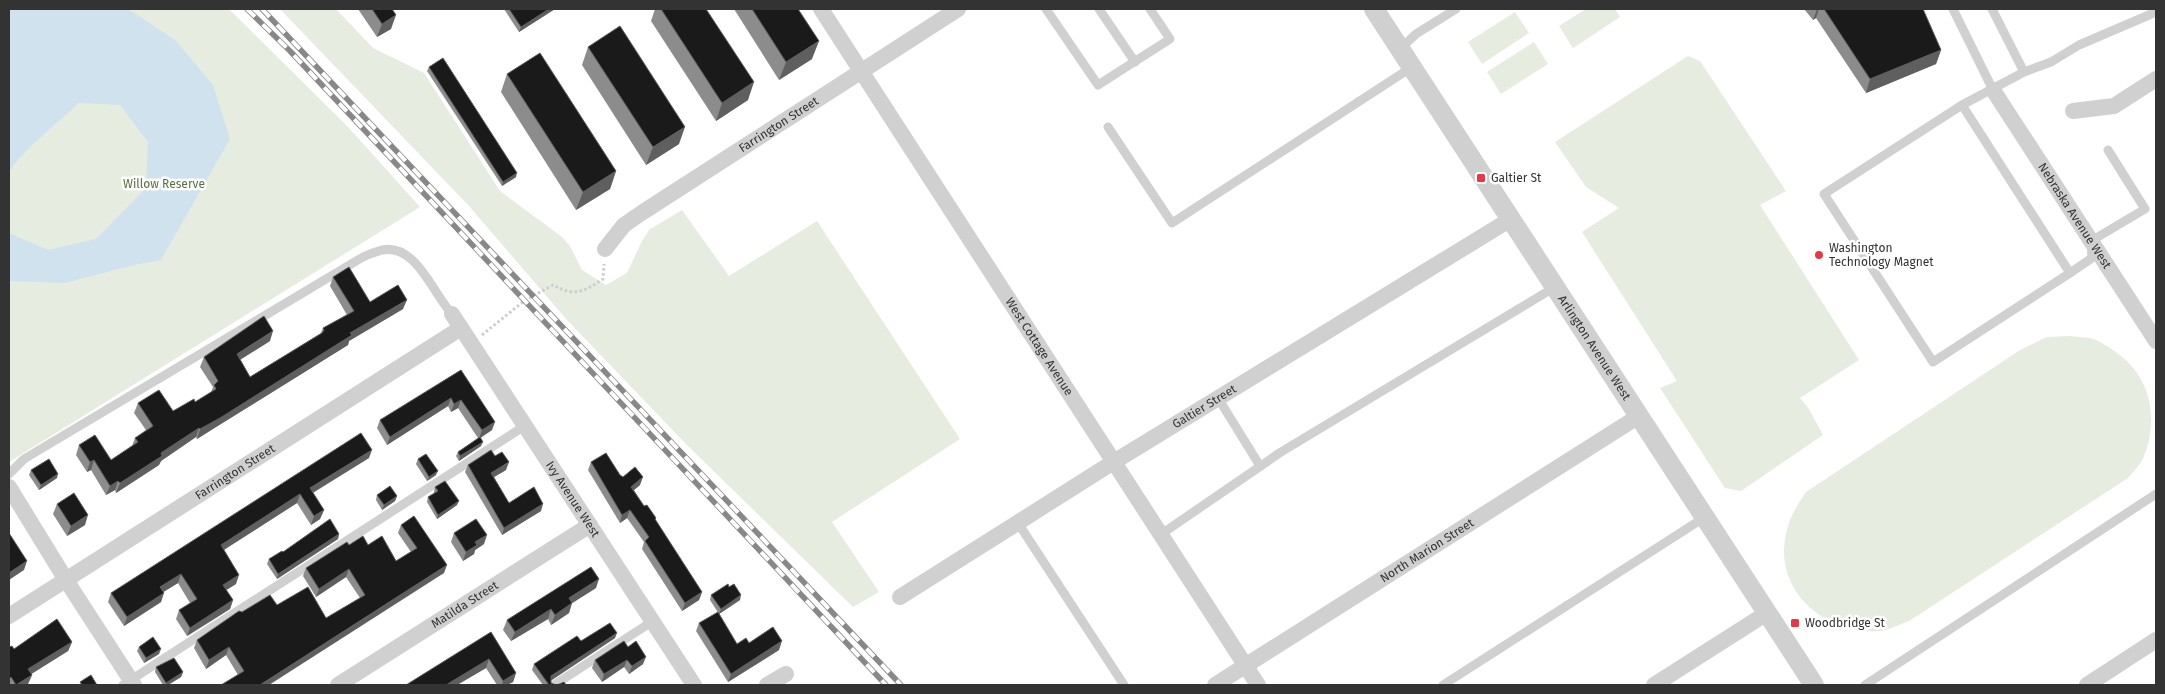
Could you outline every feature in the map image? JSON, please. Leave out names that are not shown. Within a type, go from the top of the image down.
[{"type":"street","name":"West Cottage Avenue","points":[[821,9],[1112,463],[1258,685]]},
{"type":"street","name":"Farrington Street","points":[[605,249],[624,225],[958,9]]},
{"type":"street","name":"Arlington Avenue West","points":[[1374,9],[1814,685]]},
{"type":"street","points":[[2073,110],[2114,106],[2156,79]]},
{"type":"street","name":"Nebraska Avenue West","points":[[1993,90],[2156,341]]},
{"type":"street","name":"Galtier Street","points":[[900,597],[1112,463],[1511,219]]},
{"type":"street","name":"Ivy Avenue West","points":[[452,314],[694,685]]},
{"type":"street","name":"Farrington Street","points":[[9,616],[461,328]]},
{"type":"street","name":"North Marion Street","points":[[1215,685],[1639,416]]},
{"type":"street","points":[[9,487],[129,683]]},
{"type":"street","name":"Matilda Street","points":[[338,685],[590,524]]},
{"type":"street","points":[[1654,685],[1767,613]]},
{"type":"street","points":[[2087,685],[2156,640]]},
{"type":"street","points":[[768,685],[786,674]]},
{"type":"lane","points":[[1046,9],[1098,85],[1170,39],[1150,9]]},
{"type":"lane","points":[[1099,9],[1135,62]]},
{"type":"lane","points":[[1400,49],[1416,34],[1456,9]]},
{"type":"lane","points":[[1953,9],[1993,90]]},
{"type":"lane","points":[[1992,9],[2024,72]]},
{"type":"lane","points":[[2108,150],[2145,209],[2091,241],[2092,258],[1932,362],[1824,194],[1962,105],[2024,72],[2051,62],[2080,45],[2156,12]]},
{"type":"lane","points":[[1108,126],[1172,223],[1412,67]]},
{"type":"lane","points":[[1962,105],[2070,273]]},
{"type":"lane","points":[[9,474],[24,459],[363,256],[383,250],[402,252],[416,263],[452,314]]},
{"type":"lane","points":[[1160,535],[1281,452],[1555,287]]},
{"type":"lane","points":[[1218,398],[1260,466]]},
{"type":"lane","points":[[129,683],[526,425]]},
{"type":"lane","points":[[1865,685],[2156,494]]},
{"type":"lane","points":[[1443,685],[1705,517]]},
{"type":"lane","points":[[1018,523],[1124,685]]},
{"type":"lane","points":[[554,685],[653,621]]},
{"type":"path","points":[[472,343],[524,302],[553,285],[573,293],[586,290],[603,278],[605,249]]},
{"type":"green space","name":"Willow Reserve","points":[[9,9],[229,9],[349,128],[420,207],[9,462]]},
{"type":"green space","points":[[280,9],[336,9],[373,48],[424,73],[500,191],[562,237],[570,246],[582,270],[606,285],[627,273],[649,230],[682,210],[729,276],[817,221],[960,439],[832,522],[879,592],[853,607],[688,446],[567,320],[469,206]]},
{"type":"green space","points":[[1586,9],[1615,9],[1620,17],[1573,48],[1559,26]]},
{"type":"green space","points":[[1515,12],[1529,33],[1482,64],[1468,42]]},
{"type":"green space","points":[[1534,42],[1548,64],[1501,94],[1487,72]]},
{"type":"green space","points":[[1688,56],[1700,61],[1786,191],[1760,205],[1859,360],[1800,398],[1809,409],[1823,435],[1741,491],[1725,488],[1660,388],[1677,381],[1582,232],[1619,208],[1586,187],[1555,142]]},
{"type":"green space","points":[[2070,336],[2093,339],[2111,348],[2129,363],[2138,374],[2144,386],[2151,413],[2149,442],[2143,459],[2128,478],[1909,621],[1894,627],[1880,631],[1859,630],[1839,625],[1821,616],[1806,604],[1794,588],[1787,571],[1784,551],[1790,520],[1806,492],[2020,350],[2047,337]]},
{"type":"water","points":[[9,9],[128,9],[175,40],[213,85],[230,139],[161,260],[65,283],[9,281],[9,233],[48,250],[96,239],[146,188],[148,142],[120,105],[79,103],[20,158],[9,173]]},
{"type":"building","points":[[372,9],[392,9],[396,15],[382,24]]},
{"type":"building","points":[[509,9],[549,9],[521,27]]},
{"type":"building","points":[[661,9],[706,9],[754,82],[722,103]]},
{"type":"building","points":[[752,9],[798,9],[819,41],[786,62]]},
{"type":"building","points":[[1824,9],[1923,9],[1941,50],[1870,79]]},
{"type":"building","points":[[620,26],[685,127],[653,147],[588,47]]},
{"type":"building","points":[[540,53],[616,171],[583,192],[507,74]]},
{"type":"building","points":[[443,58],[517,173],[503,182],[429,67]]},
{"type":"building","points":[[349,267],[370,302],[398,285],[407,300],[350,333],[352,335],[220,418],[199,428],[161,453],[162,456],[120,483],[118,481],[110,486],[94,460],[90,462],[79,445],[95,435],[111,460],[138,442],[135,438],[153,426],[138,403],[159,390],[173,411],[194,399],[195,402],[216,389],[214,385],[218,381],[204,357],[264,316],[273,331],[237,354],[250,377],[322,333],[323,328],[354,311],[333,277]]},
{"type":"building","points":[[461,370],[495,422],[482,430],[461,400],[454,404],[451,398],[390,437],[380,420]]},
{"type":"building","points":[[361,433],[372,450],[310,488],[324,510],[314,516],[300,494],[221,545],[239,575],[223,585],[233,600],[190,628],[179,610],[197,599],[181,574],[160,587],[164,593],[127,617],[111,593]]},
{"type":"building","points":[[480,437],[483,442],[460,456],[458,452]]},
{"type":"building","points":[[491,450],[495,456],[502,452],[509,462],[491,473],[509,503],[534,487],[543,504],[504,528],[468,465]]},
{"type":"building","points":[[606,453],[623,477],[635,467],[643,477],[631,487],[644,506],[647,505],[656,518],[702,592],[685,603],[645,541],[649,537],[630,510],[622,515],[591,462]]},
{"type":"building","points":[[426,454],[438,471],[429,477],[418,459]]},
{"type":"building","points":[[49,459],[58,474],[41,485],[31,470]]},
{"type":"building","points":[[445,481],[459,501],[438,515],[428,497],[438,491],[435,487]]},
{"type":"building","points":[[390,486],[397,496],[384,505],[377,495]]},
{"type":"building","points":[[74,493],[88,515],[71,526],[57,504]]},
{"type":"building","points":[[414,516],[447,565],[260,685],[221,685],[244,671],[229,647],[209,660],[197,640],[239,611],[242,612],[270,595],[277,605],[308,587],[326,618],[365,595],[349,569],[319,589],[306,568],[347,542],[349,545],[363,536],[368,545],[382,536],[396,561],[417,548],[401,525]]},
{"type":"building","points":[[330,519],[339,534],[278,574],[269,559],[283,552]]},
{"type":"building","points":[[476,519],[487,535],[475,542],[477,545],[466,552],[454,533]]},
{"type":"building","points":[[9,533],[27,561],[9,573]]},
{"type":"building","points":[[591,567],[599,579],[569,598],[572,603],[555,615],[551,609],[515,632],[507,620]]},
{"type":"building","points":[[728,584],[729,587],[734,584],[741,595],[721,609],[711,595]]},
{"type":"building","points":[[718,612],[737,644],[746,638],[749,643],[773,627],[782,641],[731,674],[699,623]]},
{"type":"building","points":[[57,619],[72,642],[28,669],[32,675],[16,685],[11,677],[9,679],[9,647],[12,646],[14,649]]},
{"type":"building","points":[[610,623],[617,633],[551,676],[551,683],[556,685],[549,685],[534,664],[577,636],[581,641]]},
{"type":"building","points":[[491,632],[516,673],[503,681],[489,659],[446,685],[406,685]]},
{"type":"building","points":[[153,637],[161,649],[146,658],[139,647]]},
{"type":"building","points":[[624,641],[628,647],[636,641],[646,657],[632,666],[627,660],[604,674],[595,660]]},
{"type":"building","points":[[174,658],[183,672],[166,683],[156,667]]},
{"type":"building","points":[[91,675],[97,685],[82,685],[80,682]]},
{"type":"railway","points":[[247,9],[290,51],[886,685]]},
{"type":"railway","points":[[262,9],[901,685]]},
{"type":"place","name":"Galtier St","points":[[1481,178]]},
{"type":"place","name":"Washington Technology Magnet","points":[[1819,255]]},
{"type":"place","name":"Woodbridge St","points":[[1795,623]]}]
